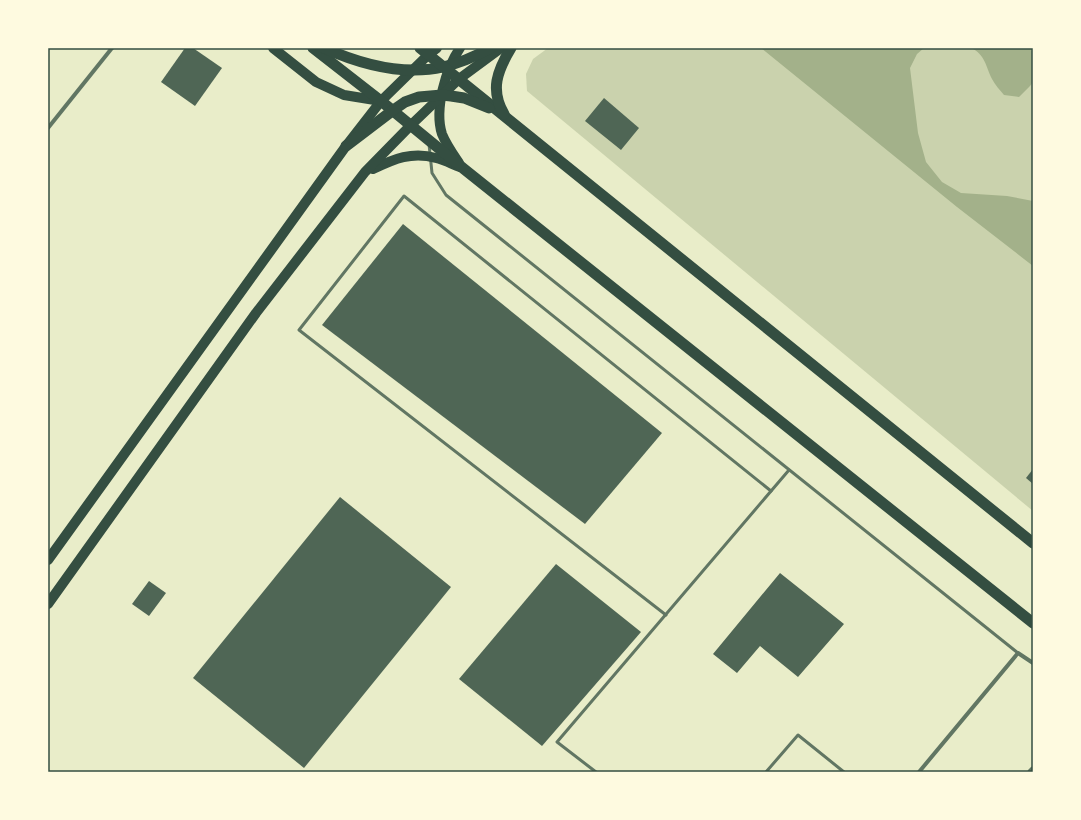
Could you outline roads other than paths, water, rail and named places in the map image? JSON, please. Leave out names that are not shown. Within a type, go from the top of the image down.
[{"type":"highway","points":[[313,48],[1033,623]]},
{"type":"highway","points":[[324,48],[363,63],[380,67],[413,70],[448,67],[491,48]]},
{"type":"highway","points":[[507,118],[497,99],[496,90],[500,69],[511,48]]},
{"type":"highway","points":[[427,50],[448,67],[459,79],[1033,543]]},
{"type":"highway","points":[[346,146],[405,102],[419,97],[442,95],[464,98],[488,107],[507,118]]},
{"type":"main road","points":[[273,48],[316,82],[344,95],[381,101]]},
{"type":"main road","points":[[460,48],[448,67],[439,117],[442,135],[464,169]]},
{"type":"main road","points":[[48,604],[256,313],[365,172],[459,79],[501,48]]},
{"type":"main road","points":[[48,560],[346,146],[381,101],[413,70],[427,50]]},
{"type":"main road","points":[[365,172],[409,155],[423,155],[438,158],[464,169]]},
{"type":"street","points":[[48,128],[112,48]]},
{"type":"street","points":[[919,772],[1018,653],[1033,663]]},
{"type":"lane","points":[[428,140],[432,173],[446,195],[1018,653]]},
{"type":"lane","points":[[666,615],[300,330],[404,196],[771,491]]},
{"type":"lane","points":[[596,772],[558,742],[789,470]]},
{"type":"lane","points":[[766,772],[798,735],[844,772]]}]
